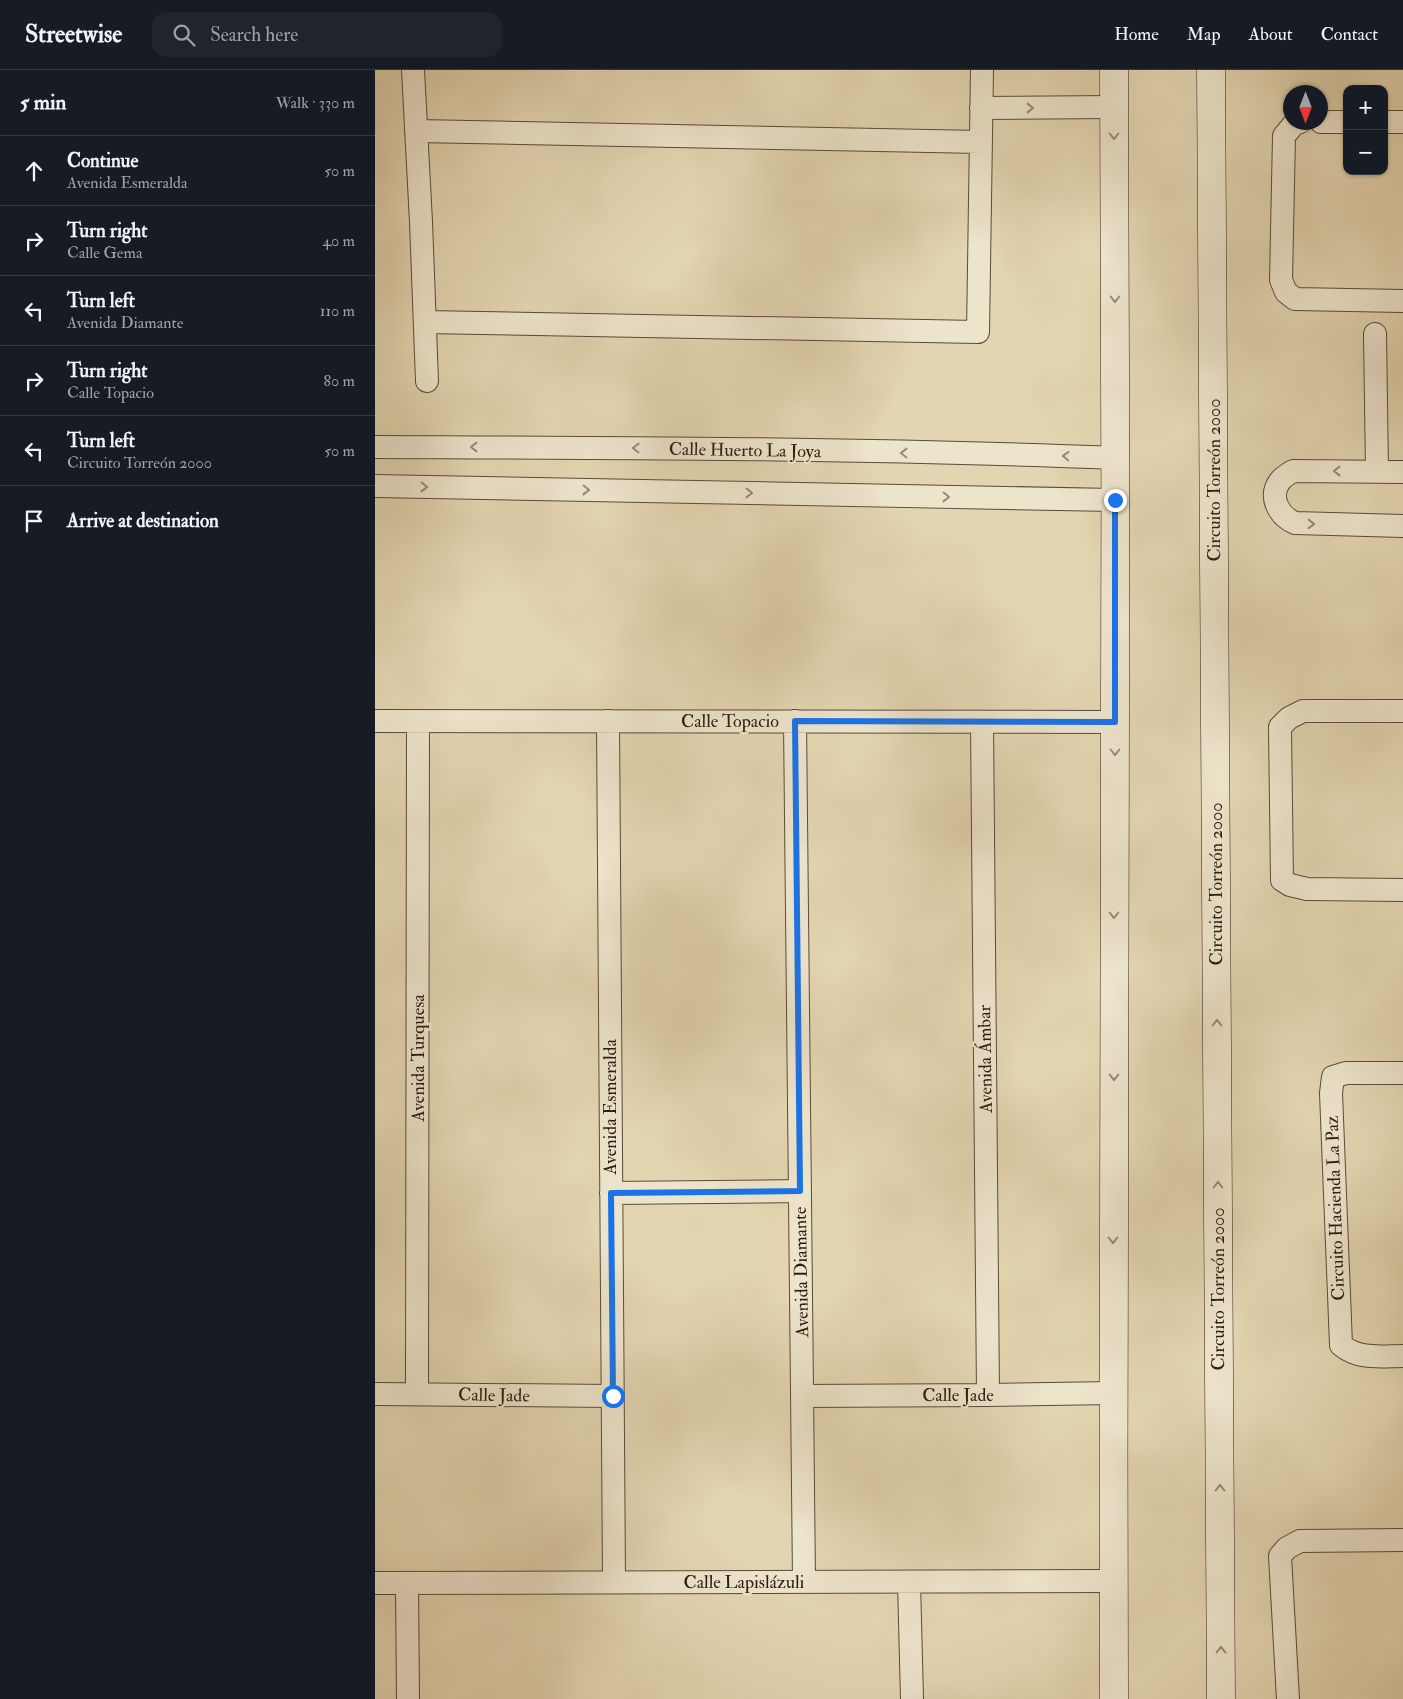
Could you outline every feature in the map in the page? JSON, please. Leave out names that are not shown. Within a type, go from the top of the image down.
[{"type":"main road","points":[[1114,70],[1114,1699]]},
{"type":"main road","name":"Circuito Torreón 2000","points":[[1211,70],[1221,1699]]},
{"type":"street","points":[[413,70],[427,380]]},
{"type":"street","points":[[425,322],[979,332],[982,70]]},
{"type":"street","points":[[981,108],[1114,107]]},
{"type":"street","points":[[1328,122],[1343,122]]},
{"type":"street","points":[[1388,122],[1403,122]]},
{"type":"street","points":[[1289,130],[1284,136],[1281,280],[1286,292],[1295,299],[1403,300]]},
{"type":"street","points":[[416,131],[981,142]]},
{"type":"street","points":[[1375,334],[1377,471]]},
{"type":"street","name":"Calle Huerto La Joya","points":[[375,447],[625,448],[1018,454],[1115,458]]},
{"type":"street","points":[[1403,472],[1293,471],[1281,479],[1276,488],[1275,500],[1280,513],[1287,520],[1295,523],[1403,526]]},
{"type":"street","points":[[375,486],[1115,500]]},
{"type":"street","points":[[1403,711],[1303,712],[1289,718],[1280,727],[1283,880],[1290,885],[1307,889],[1403,890]]},
{"type":"street","name":"Calle Topacio","points":[[375,721],[1115,722]]},
{"type":"street","name":"Avenida Turquesa","points":[[417,1394],[419,721]]},
{"type":"street","name":"Avenida Esmeralda","points":[[607,721],[614,1582]]},
{"type":"street","name":"Avenida Diamante","points":[[795,721],[804,1582]]},
{"type":"street","name":"Avenida Ámbar","points":[[982,722],[988,1395]]},
{"type":"street","name":"Circuito Hacienda La Paz","points":[[1403,1073],[1346,1073],[1333,1077],[1331,1093],[1341,1345],[1349,1352],[1362,1356],[1403,1356]]},
{"type":"street","points":[[611,1193],[800,1191]]},
{"type":"street","name":"Calle Jade","points":[[802,1396],[1113,1393]]},
{"type":"street","name":"Calle Jade","points":[[375,1394],[613,1396]]},
{"type":"street","points":[[1287,1699],[1280,1556],[1287,1548],[1300,1541],[1403,1540]]},
{"type":"street","name":"Calle Lapislázuli","points":[[375,1583],[1114,1581]]},
{"type":"street","points":[[909,1582],[912,1699]]},
{"type":"street","points":[[407,1583],[408,1699]]},
{"type":"route","points":[[613,1396],[611,1193],[800,1191],[795,721],[1115,722],[1115,500]]}]
